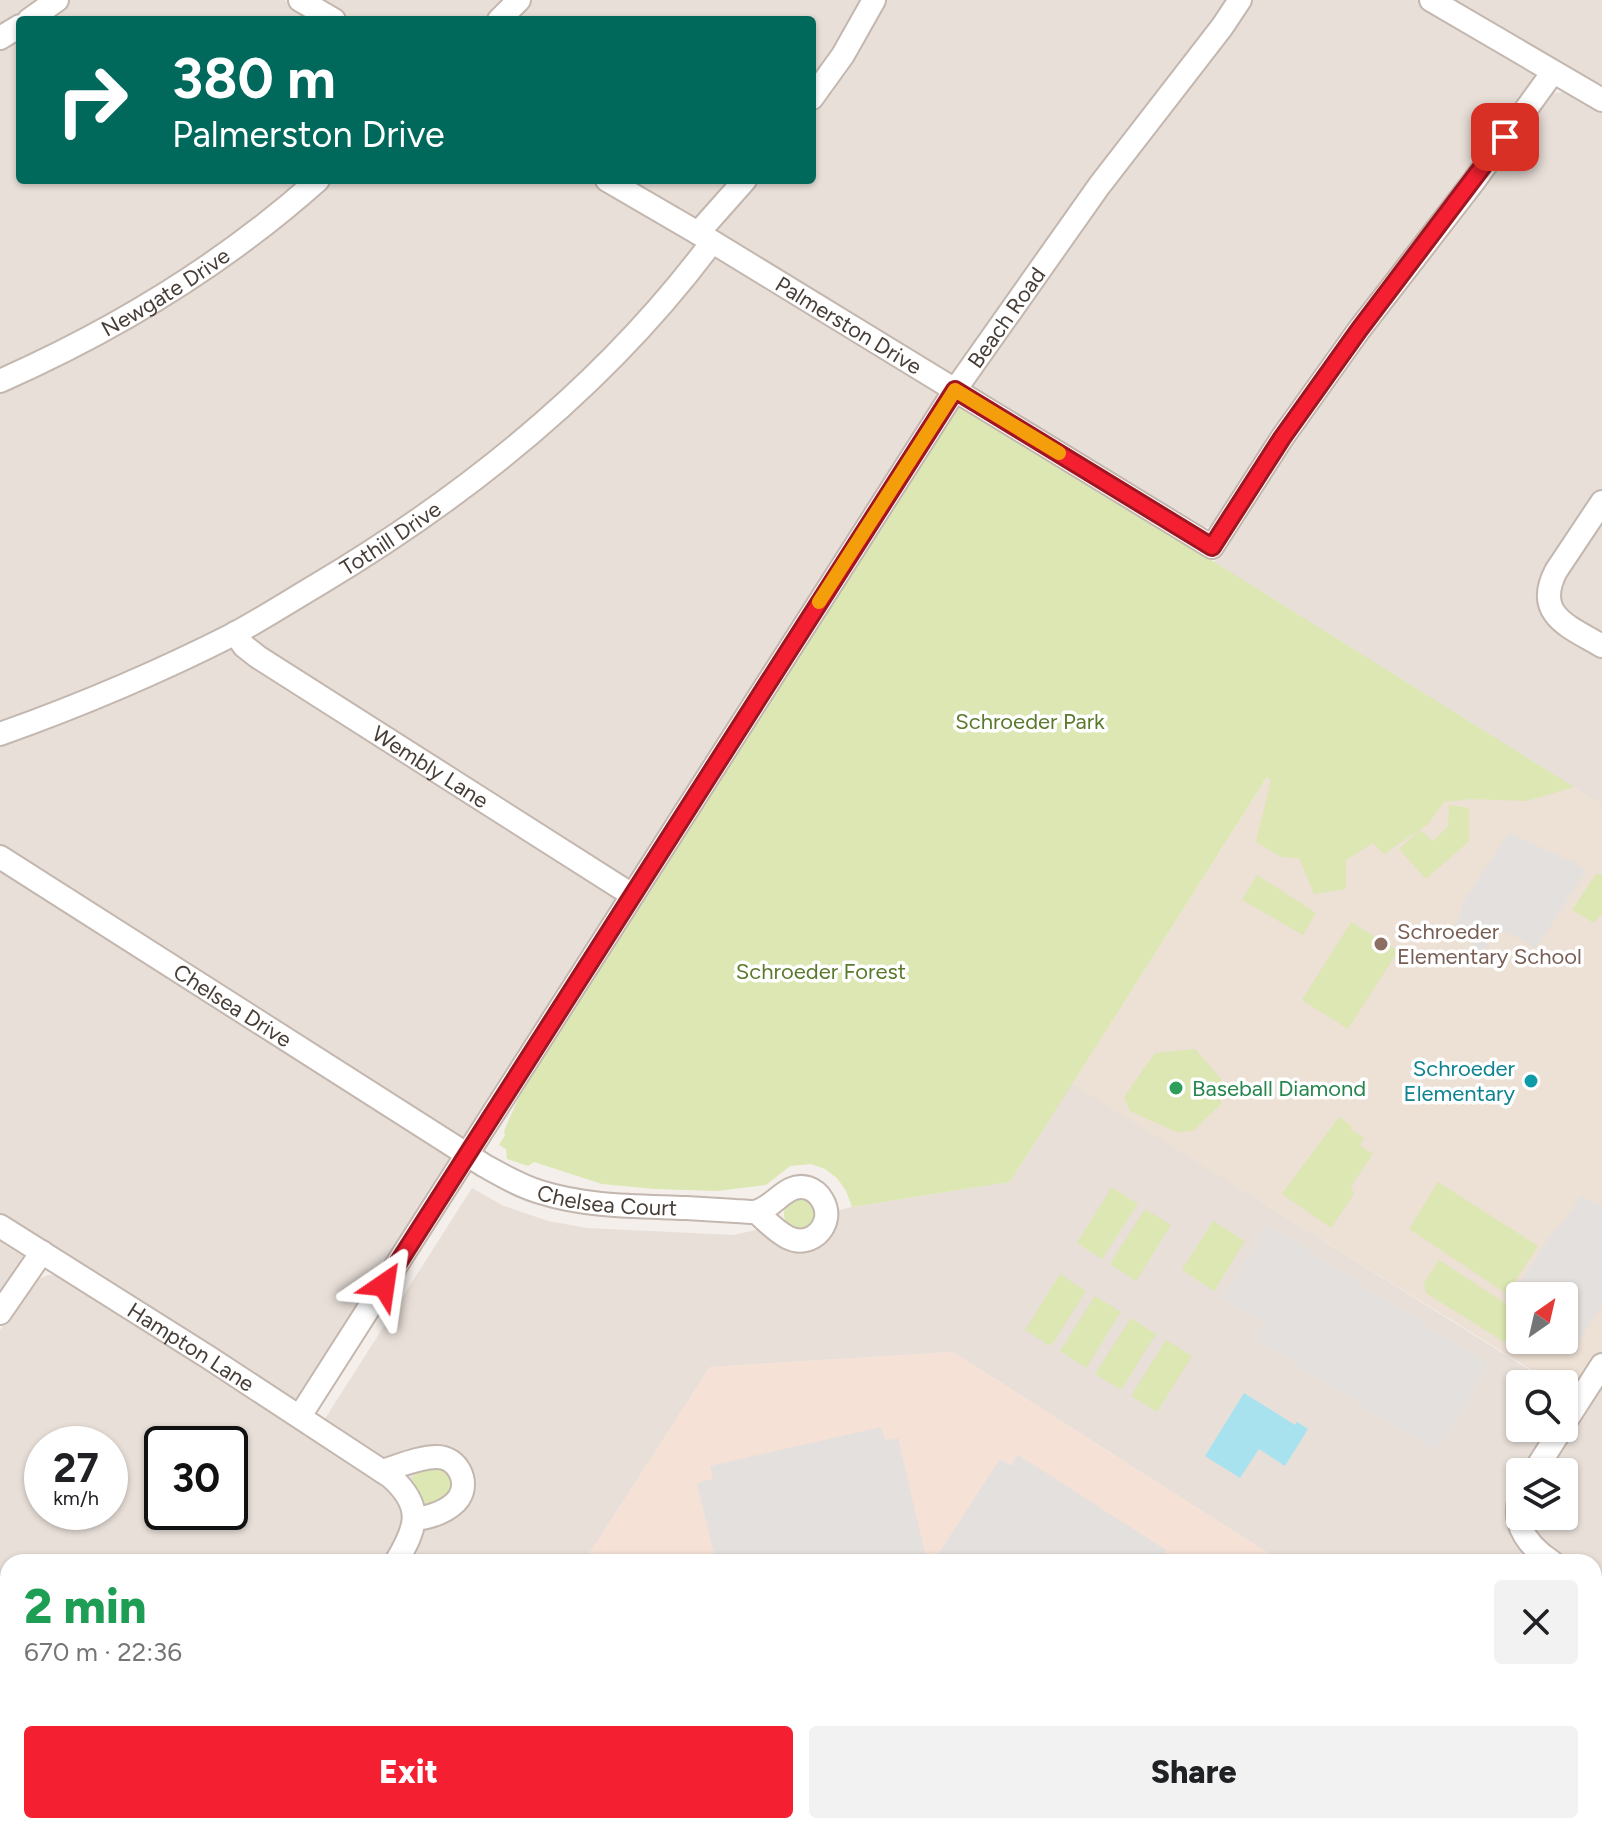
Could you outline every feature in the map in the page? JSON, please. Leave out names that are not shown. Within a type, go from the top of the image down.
[{"type":"street","points":[[35,16],[57,0]]},
{"type":"street","points":[[300,0],[327,16]]},
{"type":"street","points":[[503,16],[519,0]]},
{"type":"street","points":[[816,92],[843,55],[874,0]]},
{"type":"street","name":"Beach Road","points":[[300,1416],[955,390],[1099,186],[1240,0]]},
{"type":"street","points":[[1431,0],[1602,100]]},
{"type":"street","name":"Palmerston Drive","points":[[614,184],[1212,547],[1316,389],[1553,72]]},
{"type":"street","name":"Newgate Drive","points":[[0,381],[88,340],[156,300],[231,250],[313,184]]},
{"type":"street","name":"Tothill Drive","points":[[0,734],[140,677],[235,633],[423,518],[571,398],[642,328],[682,282],[705,238],[742,184]]},
{"type":"street","points":[[1602,502],[1551,581],[1548,595],[1549,604],[1562,622],[1602,646]]},
{"type":"street","name":"Wembly Lane","points":[[235,633],[244,646],[258,657],[632,895]]},
{"type":"street","name":"Chelsea Drive","points":[[0,857],[467,1155]]},
{"type":"street","name":"Chelsea Court","points":[[467,1155],[523,1186],[562,1198],[756,1212]]},
{"type":"street","name":"Hampton Lane","points":[[0,1226],[382,1471],[402,1487],[413,1507],[414,1519]]},
{"type":"street","points":[[0,1313],[42,1252]]},
{"type":"street","points":[[1578,1403],[1602,1365]]},
{"type":"street","points":[[382,1471],[437,1457],[456,1464],[462,1477],[462,1491],[455,1502],[424,1519],[414,1519],[412,1534],[401,1554]]},
{"type":"street","points":[[1524,1530],[1527,1540],[1541,1554]]},
{"type":"shaded area","points":[[0,0],[284,0],[311,16],[16,16],[16,184],[598,184],[931,385],[936,392],[936,401],[299,1404],[39,1238],[0,1295]]},
{"type":"shaded area","points":[[319,0],[507,0],[491,16],[346,16]]},
{"type":"shaded area","points":[[531,0],[1602,0],[1602,85],[1551,58],[1220,517],[1202,529],[630,184],[816,184],[816,16],[517,16]]},
{"type":"shaded area","points":[[1565,92],[1602,113],[1602,805],[1214,562],[1290,443],[1365,338],[1545,99],[1553,93]]},
{"type":"shaded area","name":"Schroeder Elementary School","points":[[1350,647],[1602,805],[1602,1361],[1578,1399],[1578,1370],[1532,1370],[1072,1084]]},
{"type":"shaded area","points":[[1509,833],[1586,871],[1535,949],[1519,938],[1497,930],[1483,953],[1455,930],[1463,903]]},
{"type":"shaded area","points":[[1072,1083],[1530,1370],[1506,1370],[1506,1442],[1578,1442],[1578,1400],[1589,1407],[1602,1387],[1602,1554],[1269,1554],[953,1352],[710,1367],[589,1554],[0,1554],[0,1330],[33,1281],[48,1275],[65,1276],[312,1439],[472,1188],[504,1206],[548,1221],[587,1228],[734,1235],[852,1207],[1010,1182]]},
{"type":"shaded area","points":[[1581,1196],[1602,1205],[1602,1305],[1579,1341],[1578,1282],[1521,1282],[1552,1233]]},
{"type":"shaded area","points":[[1268,1225],[1488,1365],[1437,1451],[1256,1339],[1265,1324],[1223,1298]]},
{"type":"shaded area","points":[[953,1352],[1269,1554],[589,1554],[710,1367]]},
{"type":"shaded area","points":[[881,1427],[885,1440],[898,1438],[925,1554],[714,1554],[697,1483],[713,1479],[710,1466]]},
{"type":"shaded area","points":[[1018,1455],[1166,1550],[1164,1554],[938,1554],[1000,1459],[1011,1466]]},
{"type":"green space","name":"Schroeder Forest","points":[[964,405],[1574,787],[1527,801],[1471,799],[1444,802],[1428,824],[1384,854],[1373,843],[1346,860],[1346,889],[1314,894],[1299,858],[1281,857],[1256,842],[1271,780],[1267,777],[1010,1182],[852,1207],[837,1178],[811,1164],[790,1166],[766,1185],[717,1191],[602,1184],[534,1162],[528,1166],[507,1159],[506,1149],[499,1145],[522,1090],[953,408]]},
{"type":"green space","points":[[1449,805],[1469,808],[1469,841],[1426,879],[1399,849],[1420,830],[1433,841],[1448,827]]},
{"type":"green space","points":[[1596,874],[1602,874],[1602,913],[1594,923],[1572,910]]},
{"type":"green space","points":[[1257,875],[1316,913],[1303,935],[1242,900]]},
{"type":"green space","points":[[1351,922],[1398,951],[1348,1029],[1302,1000]]},
{"type":"green space","name":"Baseball Diamond","points":[[1195,1049],[1221,1079],[1221,1104],[1193,1131],[1176,1132],[1130,1111],[1124,1097],[1155,1053]]},
{"type":"green space","points":[[1339,1117],[1364,1138],[1360,1145],[1373,1154],[1351,1186],[1354,1194],[1331,1228],[1282,1194]]},
{"type":"green space","points":[[1438,1182],[1538,1246],[1515,1282],[1506,1282],[1506,1293],[1409,1229]]},
{"type":"green space","points":[[1112,1187],[1138,1204],[1102,1259],[1077,1243]]},
{"type":"green space","points":[[800,1198],[812,1202],[816,1214],[812,1226],[800,1230],[788,1226],[784,1214],[788,1202]]},
{"type":"green space","points":[[1145,1209],[1171,1225],[1136,1281],[1110,1264]]},
{"type":"green space","points":[[1213,1221],[1245,1241],[1214,1291],[1182,1270]]},
{"type":"green space","points":[[1439,1260],[1506,1304],[1504,1342],[1426,1293],[1424,1283]]},
{"type":"green space","points":[[1060,1274],[1086,1291],[1051,1346],[1025,1330]]},
{"type":"green space","points":[[1095,1296],[1121,1312],[1086,1368],[1060,1351]]},
{"type":"green space","points":[[1131,1318],[1156,1334],[1121,1390],[1095,1374]]},
{"type":"green space","points":[[1166,1340],[1192,1356],[1157,1412],[1131,1396]]},
{"type":"green space","points":[[434,1467],[447,1470],[454,1485],[447,1497],[429,1505],[422,1501],[412,1479],[415,1473]]},
{"type":"water","points":[[1244,1393],[1295,1425],[1297,1422],[1308,1429],[1285,1466],[1259,1449],[1240,1478],[1205,1456]]},
{"type":"slow traffic","points":[[819,602],[955,390],[1059,453]]},
{"type":"place","name":"Schroeder Elementary School","points":[[1381,944]]},
{"type":"place","name":"Schroeder Elementary","points":[[1531,1081]]},
{"type":"place","name":"Baseball Diamond","points":[[1176,1088]]},
{"type":"route","points":[[384,1285],[955,390],[1212,547],[1282,438],[1359,330],[1505,137]]},
{"type":"park label","name":"Schroeder Park","points":[[1030,721]]}]
